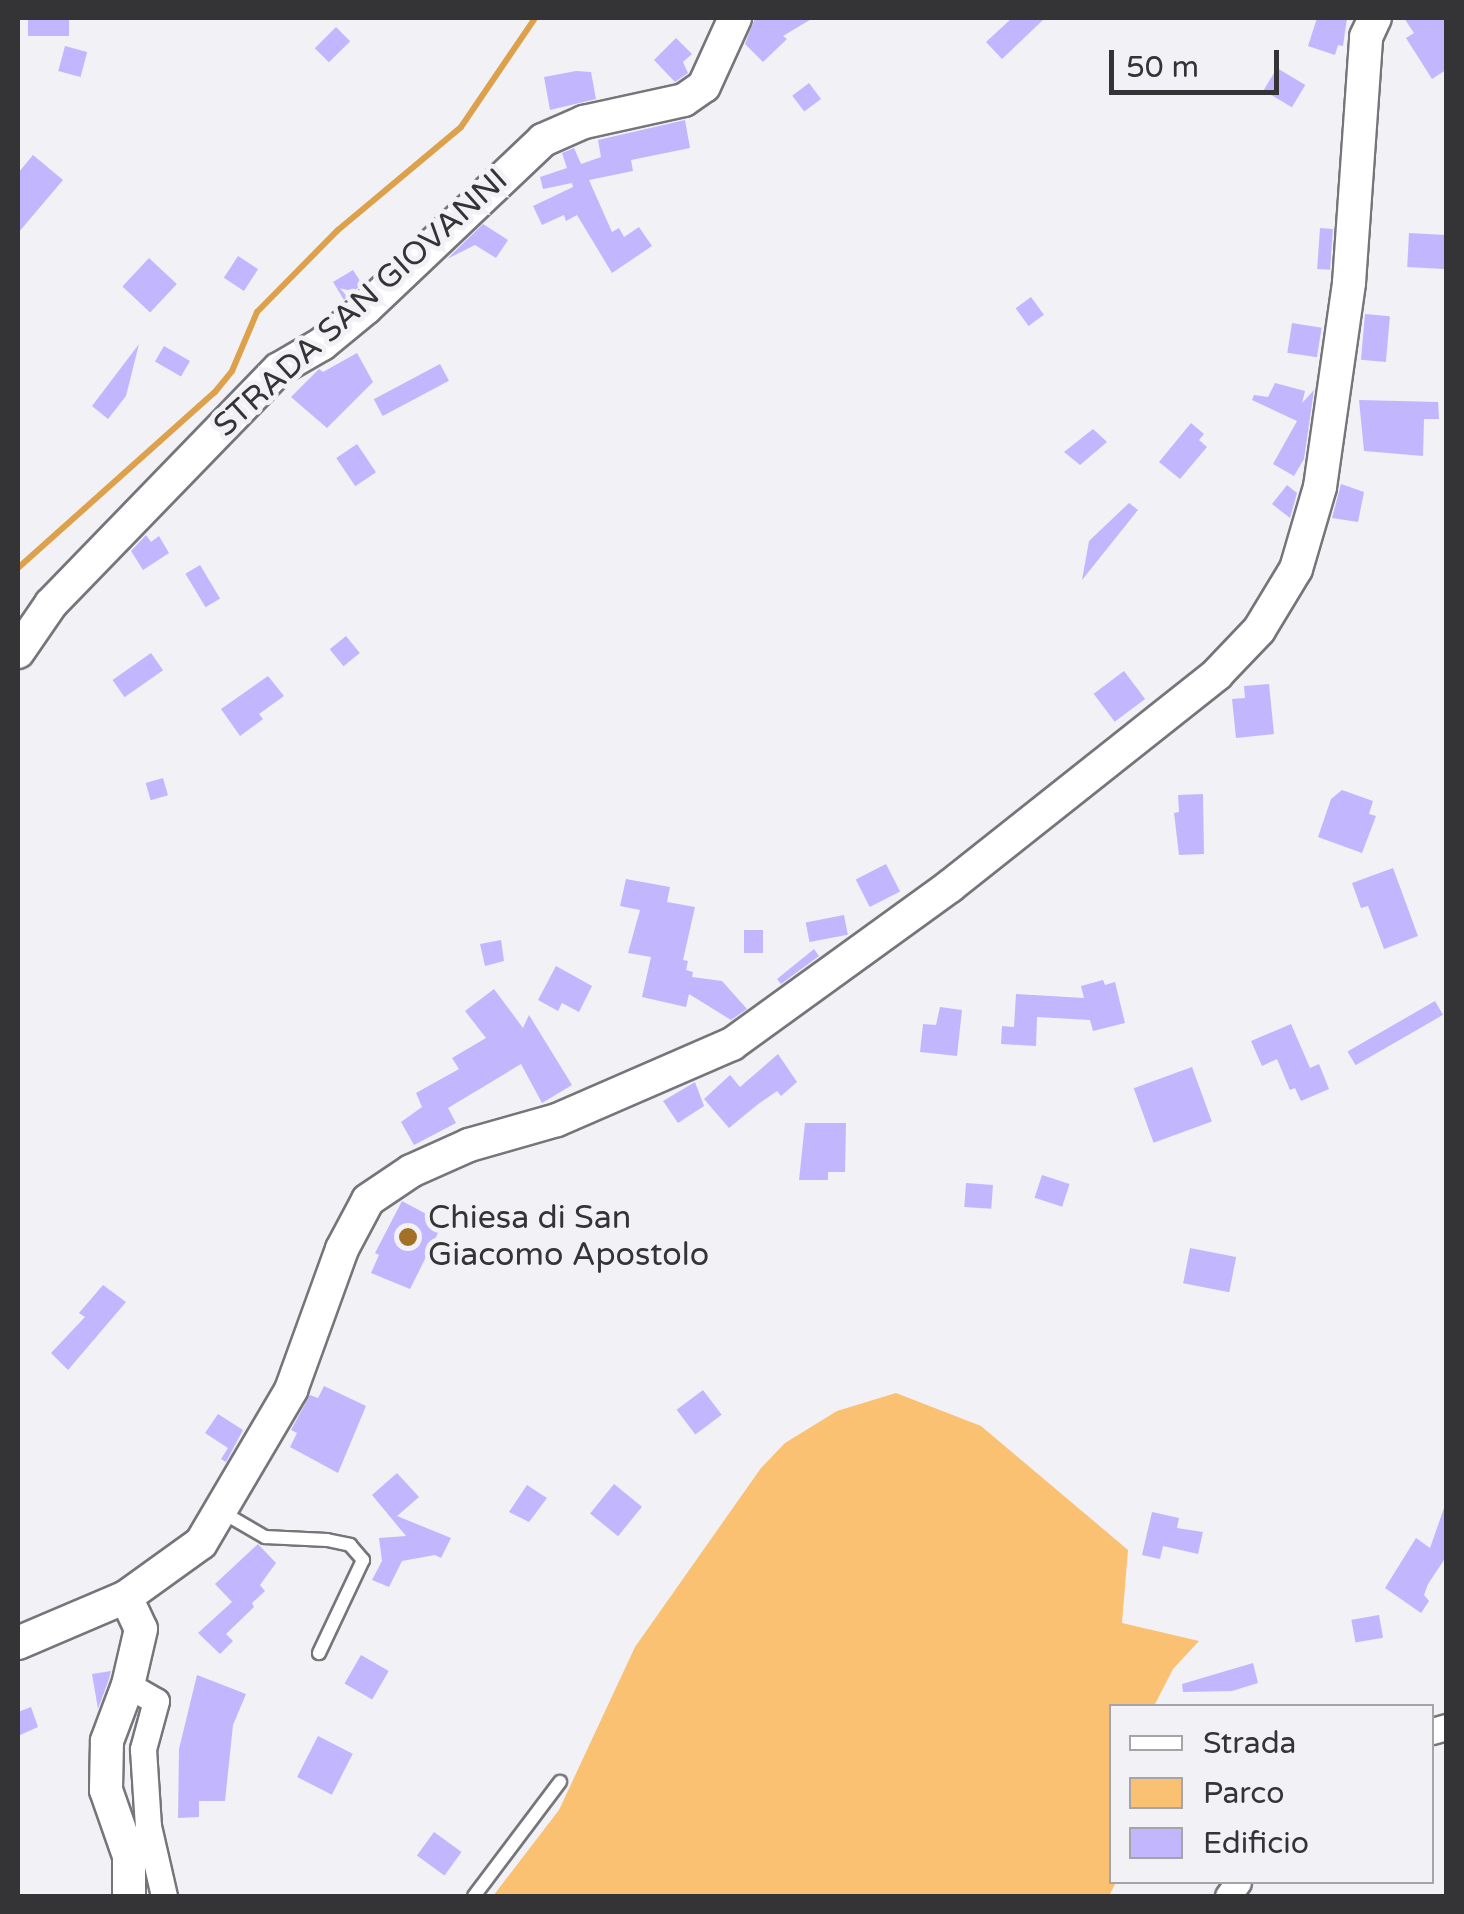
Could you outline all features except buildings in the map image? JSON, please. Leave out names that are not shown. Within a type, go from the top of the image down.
[{"type":"street","name":"STRADA SAN GIOVANNI","points":[[18,652],[50,604],[280,369],[322,344],[366,308],[544,140],[584,122],[684,100],[704,86],[735,18]]},
{"type":"street","points":[[20,1641],[126,1597],[201,1544],[291,1390],[342,1250],[368,1200],[411,1171],[469,1145],[557,1120],[732,1044],[981,862],[1217,674],[1259,630],[1296,569],[1320,486],[1349,283],[1366,37],[1375,18]]},
{"type":"street","points":[[126,1597],[141,1629],[128,1684],[107,1741],[106,1790],[129,1856],[129,1896]]},
{"type":"street","points":[[128,1684],[156,1702],[144,1748],[148,1826],[164,1896]]},
{"type":"lane","points":[[220,1510],[265,1538],[327,1540],[350,1546],[364,1560],[318,1653]]},
{"type":"lane","points":[[474,1896],[560,1782]]},
{"type":"green space","points":[[896,1393],[981,1426],[1128,1550],[1122,1623],[1199,1641],[1173,1669],[1155,1704],[1109,1704],[1109,1884],[1115,1884],[1109,1896],[493,1896],[559,1810],[635,1647],[761,1468],[785,1443],[837,1411]]},
{"type":"waterway","points":[[18,568],[215,392],[232,371],[257,312],[338,230],[461,127],[535,18]]},
{"type":"place","name":"Chiesa di San Giacomo Apostolo","points":[[408,1237]]}]
